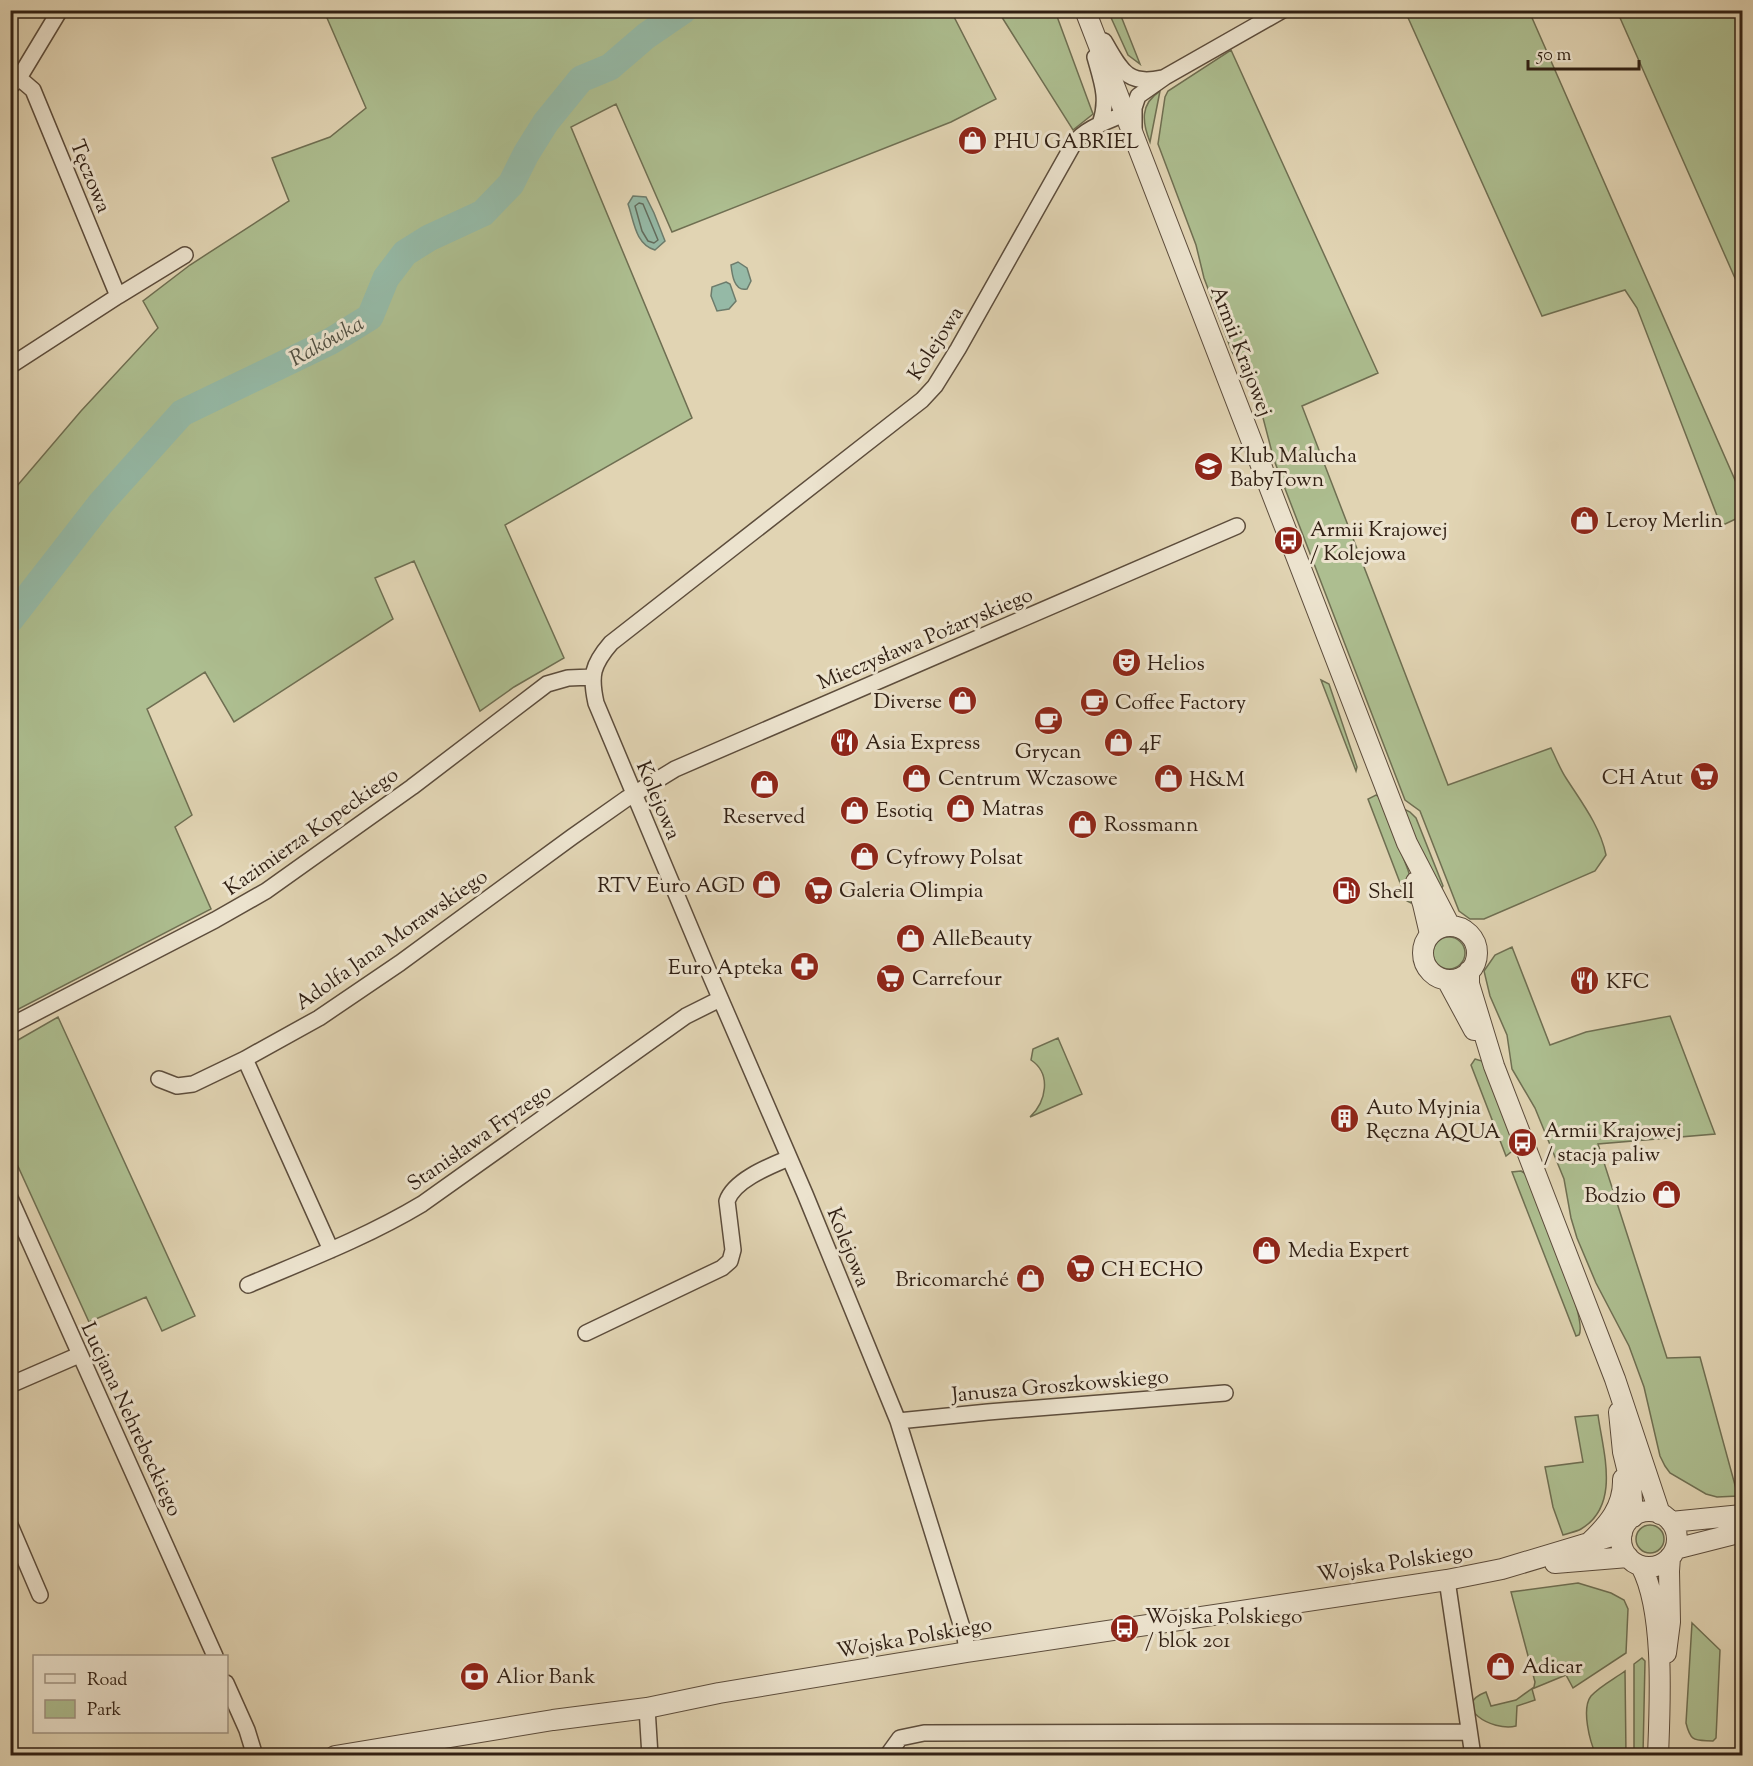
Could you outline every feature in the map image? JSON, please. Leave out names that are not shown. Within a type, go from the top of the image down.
[{"type":"street","points":[[15,82],[60,10]]},
{"type":"street","points":[[1085,10],[1119,66],[1128,75],[1146,81],[1165,77]]},
{"type":"street","points":[[1085,10],[1105,96],[1105,110],[1100,124],[1119,130],[1135,143]]},
{"type":"street","name":"Armii Krajowej","points":[[1085,10],[1407,843]]},
{"type":"street","points":[[1135,143],[1134,108],[1138,96],[1165,77],[1283,10]]},
{"type":"street","name":"Tęczowa","points":[[15,82],[33,90],[118,296]]},
{"type":"street","name":"Kolejowa","points":[[967,1652],[965,1637],[898,1421],[596,703],[592,677],[594,667],[602,653],[611,644],[860,451],[922,400],[935,386],[958,349],[1074,143],[1081,135],[1124,114]]},
{"type":"street","points":[[10,366],[185,255]]},
{"type":"street","name":"Mieczysława Pożaryskiego","points":[[634,795],[675,769],[1237,526]]},
{"type":"street","name":"Kazimierza Kopeckiego","points":[[10,1026],[266,891],[412,787],[548,684],[568,678],[592,677]]},
{"type":"street","name":"Adolfa Jana Morawskiego","points":[[159,1079],[177,1086],[193,1084],[246,1059],[319,1018],[634,795]]},
{"type":"street","points":[[1407,843],[1450,926]]},
{"type":"street","points":[[1407,843],[1430,934]]},
{"type":"street","points":[[1450,926],[1463,929],[1474,942],[1477,952],[1475,962],[1469,971],[1462,977],[1447,980],[1432,974],[1423,960],[1424,945],[1430,934],[1450,926]]},
{"type":"street","points":[[1469,971],[1469,984],[1494,1066],[1615,1379],[1650,1480],[1666,1518],[1676,1530],[1677,1540],[1660,1596],[1656,1632],[1660,1699],[1658,1755]]},
{"type":"street","points":[[1447,980],[1494,1066]]},
{"type":"street","name":"Stanisława Fryzego","points":[[248,1285],[331,1250],[422,1204],[686,1016],[720,999]]},
{"type":"street","points":[[246,1059],[331,1250]]},
{"type":"street","points":[[586,1333],[722,1268],[730,1262],[733,1250],[727,1201],[730,1193],[736,1185],[789,1158]]},
{"type":"street","name":"Lucjana Nehrebeckiego","points":[[10,1198],[215,1655]]},
{"type":"street","points":[[10,1385],[79,1354]]},
{"type":"street","points":[[1615,1379],[1623,1452],[1623,1492],[1594,1551],[1629,1572],[1660,1596]]},
{"type":"street","name":"Janusza Groszkowskiego","points":[[898,1421],[956,1414],[1225,1393]]},
{"type":"street","points":[[1623,1452],[1631,1485],[1633,1517]]},
{"type":"street","points":[[1650,1480],[1668,1504],[1682,1512],[1705,1519]]},
{"type":"street","points":[[1660,1596],[1621,1542],[1624,1527],[1633,1517],[1651,1511],[1666,1518],[1705,1519],[1743,1515]]},
{"type":"street","points":[[10,1524],[40,1595]]},
{"type":"street","points":[[1634,1562],[1657,1566],[1673,1553],[1743,1532]]},
{"type":"street","name":"Wojska Polskiego","points":[[335,1755],[554,1720],[647,1708],[719,1693],[967,1652],[1447,1580],[1594,1551],[1622,1533]]},
{"type":"street","points":[[1660,1596],[1682,1561],[1708,1541]]},
{"type":"street","name":"Wojska Polskiego","points":[[1594,1551],[1634,1562]]},
{"type":"street","points":[[1447,1580],[1473,1755]]},
{"type":"street","points":[[228,1687],[247,1730],[255,1755]]},
{"type":"street","points":[[647,1708],[650,1755]]},
{"type":"street","points":[[887,1755],[900,1738],[924,1733],[1468,1732]]},
{"type":"green space","points":[[324,11],[951,11],[996,99],[951,122],[672,232],[616,104],[571,127],[692,418],[505,525],[564,658],[514,687],[480,711],[414,561],[375,578],[393,619],[234,722],[205,672],[147,709],[192,815],[175,827],[211,909],[11,1013],[11,493],[81,411],[158,328],[143,301],[190,265],[289,201],[272,158],[330,137],[366,108]]},
{"type":"green space","points":[[998,11],[1055,11],[1093,114],[1073,130]]},
{"type":"green space","points":[[1108,11],[1119,11],[1140,64],[1128,55]]},
{"type":"green space","points":[[1405,11],[1529,11],[1742,496],[1742,516],[1721,526],[1637,308],[1625,290],[1542,316]]},
{"type":"green space","points":[[1617,11],[1741,11],[1742,294]]},
{"type":"green space","points":[[1231,50],[1378,373],[1302,406],[1448,785],[1551,748],[1564,775],[1595,824],[1603,844],[1606,855],[1595,871],[1484,919],[1470,919],[1459,911],[1420,811],[1405,800],[1274,460],[1262,414],[1266,412],[1254,381],[1250,382],[1232,352],[1204,278],[1196,245],[1158,144],[1165,97],[1168,91]]},
{"type":"green space","points":[[1160,91],[1150,142],[1144,114],[1149,102]]},
{"type":"green space","points":[[1321,680],[1329,684],[1357,767],[1356,771]]},
{"type":"green space","points":[[1376,795],[1380,797],[1408,870],[1417,901],[1411,903],[1407,901],[1368,799]]},
{"type":"green space","points":[[1402,808],[1416,818],[1443,886],[1439,892]]},
{"type":"green space","points":[[1449,937],[1460,942],[1465,953],[1460,964],[1449,969],[1438,964],[1433,953],[1438,942]]},
{"type":"green space","points":[[1512,947],[1550,1045],[1586,1032],[1670,1016],[1715,1134],[1598,1144],[1667,1358],[1700,1357],[1738,1496],[1717,1497],[1706,1494],[1670,1473],[1660,1456],[1644,1387],[1629,1346],[1596,1283],[1577,1238],[1564,1179],[1535,1108],[1512,1069],[1507,1035],[1490,996],[1484,971],[1495,955]]},
{"type":"green space","points":[[58,1017],[195,1316],[162,1331],[146,1297],[89,1322],[11,1151],[11,1044]]},
{"type":"green space","points":[[1058,1038],[1082,1094],[1030,1117],[1040,1104],[1044,1088],[1042,1073],[1031,1060],[1033,1049]]},
{"type":"green space","points":[[1475,1059],[1482,1061],[1515,1144],[1506,1156],[1471,1065]]},
{"type":"green space","points":[[1521,1171],[1526,1174],[1569,1283],[1580,1324],[1579,1335],[1576,1336],[1512,1172]]},
{"type":"green space","points":[[1598,1415],[1606,1477],[1601,1506],[1593,1519],[1581,1529],[1563,1535],[1553,1507],[1545,1467],[1583,1462],[1575,1417]]},
{"type":"green space","points":[[1650,1525],[1660,1529],[1664,1539],[1660,1549],[1650,1553],[1640,1549],[1636,1539],[1640,1529]]},
{"type":"green space","points":[[1578,1583],[1611,1593],[1624,1600],[1628,1609],[1626,1653],[1573,1688],[1566,1675],[1532,1689],[1535,1700],[1517,1706],[1516,1726],[1496,1725],[1478,1717],[1472,1704],[1476,1698],[1486,1692],[1491,1706],[1516,1700],[1534,1687],[1535,1682],[1511,1592]]},
{"type":"green space","points":[[1692,1623],[1720,1650],[1716,1738],[1713,1741],[1702,1741],[1692,1737],[1686,1723]]},
{"type":"green space","points":[[1642,1658],[1645,1661],[1643,1755],[1634,1755],[1634,1664]]},
{"type":"green space","points":[[1625,1671],[1626,1755],[1596,1755],[1588,1726],[1588,1702],[1599,1689]]},
{"type":"water","points":[[633,196],[646,197],[654,213],[665,241],[655,250],[643,243],[636,231],[628,204]]},
{"type":"water","points":[[738,262],[747,268],[751,281],[747,289],[739,288],[733,277],[731,265]]},
{"type":"water","points":[[726,282],[730,284],[736,301],[729,309],[717,311],[711,296],[712,287]]},
{"type":"waterway","name":"Rakówka","points":[[10,620],[101,503],[182,413],[331,341],[370,317],[386,278],[405,253],[429,238],[483,213],[511,184],[546,122],[581,79],[610,67],[646,36],[684,10]]},
{"type":"place","name":"PHU GABRIEL","points":[[973,141]]},
{"type":"place","name":"Klub Malucha BabyTown","points":[[1209,467]]},
{"type":"place","name":"Leroy Merlin","points":[[1585,520]]},
{"type":"place","name":"Armii Krajowej / Kolejowa","points":[[1289,541]]},
{"type":"place","name":"Helios","points":[[1126,663]]},
{"type":"place","name":"Diverse","points":[[963,701]]},
{"type":"place","name":"Coffee Factory","points":[[1094,702]]},
{"type":"place","name":"Grycan","points":[[1048,720]]},
{"type":"place","name":"Asia Express","points":[[844,742]]},
{"type":"place","name":"4F","points":[[1118,743]]},
{"type":"place","name":"CH Atut","points":[[1704,777]]},
{"type":"place","name":"Centrum Wczasowe","points":[[917,778]]},
{"type":"place","name":"H&M","points":[[1168,779]]},
{"type":"place","name":"Reserved","points":[[764,785]]},
{"type":"place","name":"Matras","points":[[961,808]]},
{"type":"place","name":"Esotiq","points":[[855,810]]},
{"type":"place","name":"Rossmann","points":[[1083,824]]},
{"type":"place","name":"Cyfrowy Polsat","points":[[865,857]]},
{"type":"place","name":"RTV Euro AGD","points":[[766,885]]},
{"type":"place","name":"Galeria Olimpia","points":[[818,890]]},
{"type":"place","name":"Shell","points":[[1347,891]]},
{"type":"place","name":"AlleBeauty","points":[[911,938]]},
{"type":"place","name":"Euro Apteka","points":[[804,967]]},
{"type":"place","name":"Carrefour","points":[[891,978]]},
{"type":"place","name":"KFC","points":[[1585,981]]},
{"type":"place","name":"Auto Myjnia Ręczna AQUA","points":[[1345,1119]]},
{"type":"place","name":"Armii Krajowej / stacja paliw","points":[[1523,1142]]},
{"type":"place","name":"Bodzio","points":[[1667,1195]]},
{"type":"place","name":"Media Expert","points":[[1267,1250]]},
{"type":"place","name":"CH ECHO","points":[[1080,1269]]},
{"type":"place","name":"Bricomarché","points":[[1030,1279]]},
{"type":"place","name":"Wojska Polskiego / blok 201","points":[[1124,1628]]},
{"type":"place","name":"Adicar","points":[[1501,1666]]},
{"type":"place","name":"Alior Bank","points":[[475,1676]]}]
